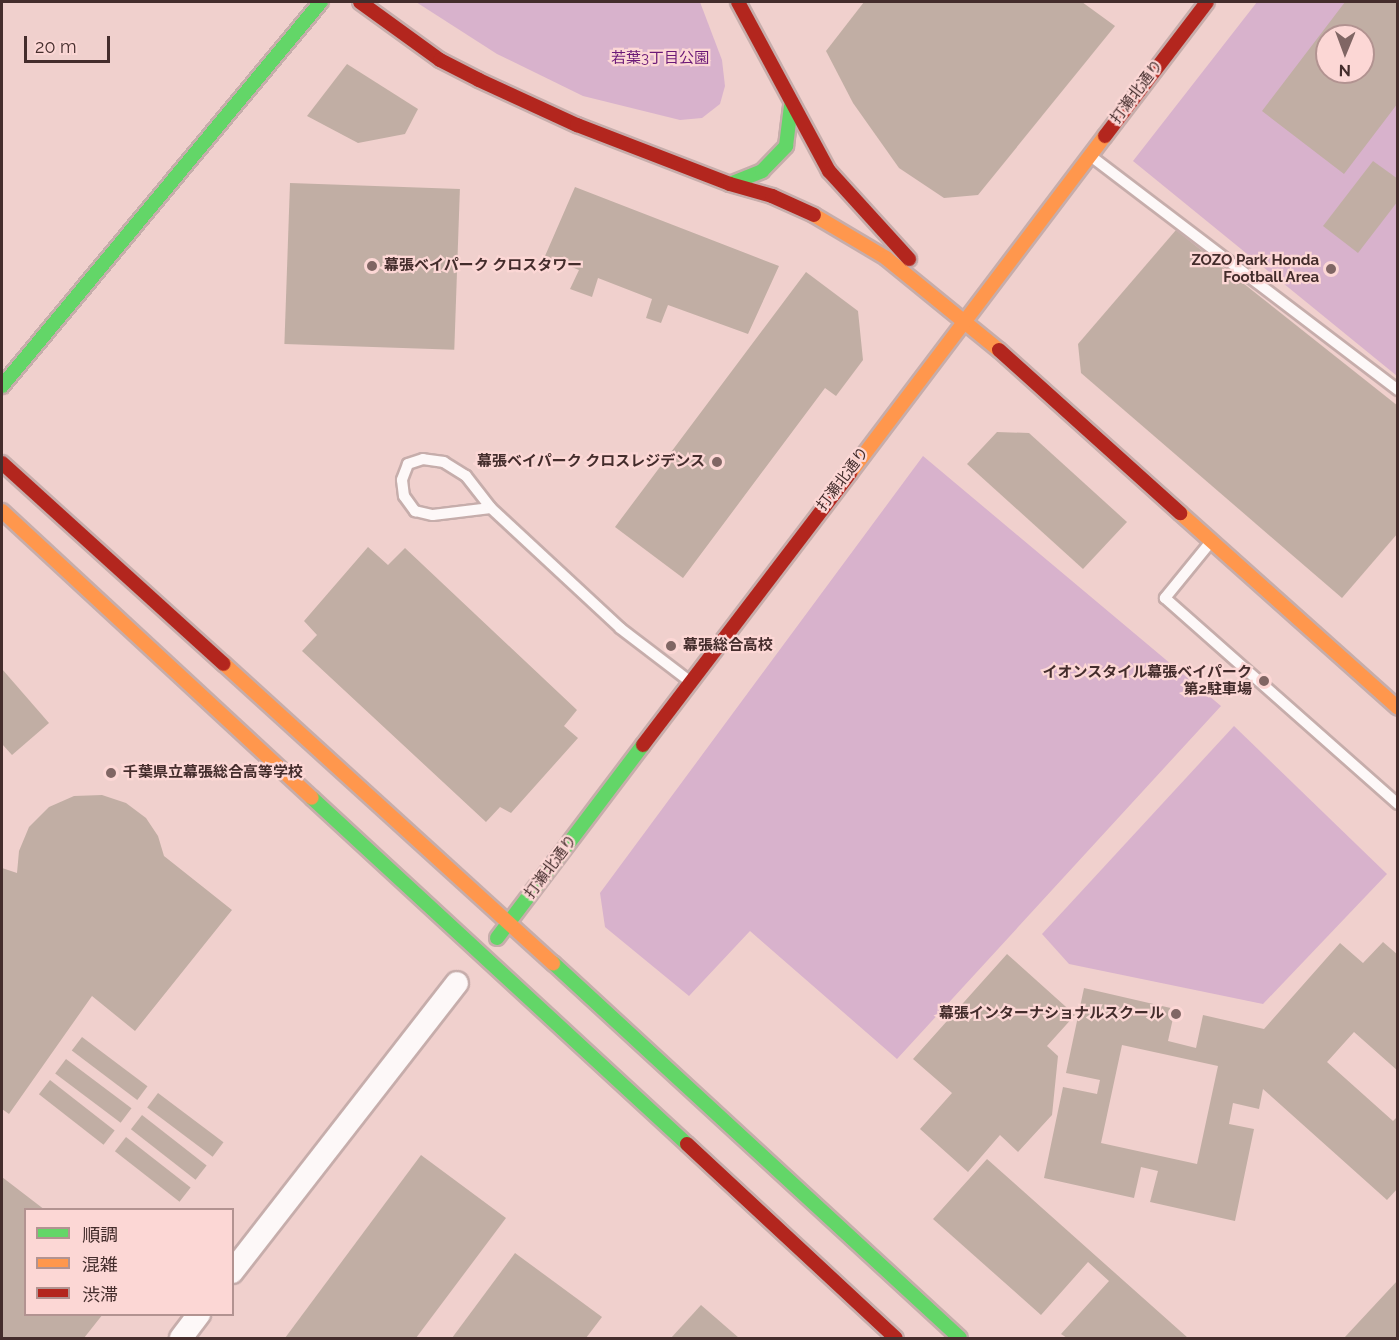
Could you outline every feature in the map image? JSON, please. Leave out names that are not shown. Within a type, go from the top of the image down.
[{"type":"street","points":[[2,386],[321,2]]},
{"type":"street","points":[[360,2],[441,60],[479,80],[577,125],[730,184],[772,196],[826,221],[886,258],[964,319],[1398,708]]},
{"type":"street","points":[[738,2],[791,106],[829,171],[964,319]]},
{"type":"street","name":"打瀬北通り","points":[[482,958],[964,319],[1207,2]]},
{"type":"street","points":[[730,184],[762,171],[786,146],[791,106]]},
{"type":"street","points":[[2,463],[510,923],[960,1338]]},
{"type":"street","points":[[2,511],[482,958],[896,1338]]},
{"type":"street","points":[[234,1269],[457,983]]},
{"type":"street","points":[[181,1338],[198,1316]]},
{"type":"lane","points":[[1090,155],[1398,390]]},
{"type":"lane","points":[[491,508],[433,515],[415,511],[404,496],[402,480],[408,464],[423,459],[444,462],[466,476],[491,508],[620,628],[690,682]]},
{"type":"lane","points":[[1212,541],[1165,598],[1398,804]]},
{"type":"green space","name":"若葉3丁目公園","points":[[416,2],[700,2],[722,60],[725,86],[720,104],[702,118],[680,120],[583,96],[497,54]]},
{"type":"green space","name":"ZOZO Park Honda Football Area","points":[[1257,2],[1397,2],[1397,376],[1133,161]]},
{"type":"green space","points":[[923,456],[1221,706],[897,1059],[750,931],[689,996],[605,927],[600,893]]},
{"type":"green space","points":[[1234,726],[1387,874],[1263,1004],[1069,964],[1042,934]]},
{"type":"building","points":[[864,2],[1082,2],[1115,26],[978,195],[944,198],[899,168],[853,103],[826,51]]},
{"type":"building","points":[[1345,2],[1398,2],[1398,103],[1344,174],[1262,111],[1315,41],[1315,84],[1375,84],[1375,24],[1328,24]]},
{"type":"building","points":[[347,64],[418,109],[405,134],[358,143],[307,116]]},
{"type":"building","points":[[1373,161],[1398,179],[1398,201],[1358,253],[1323,226]]},
{"type":"building","name":"幕張ベイパーク クロスタワー","points":[[290,183],[460,189],[454,350],[284,344]]},
{"type":"building","points":[[575,187],[779,266],[748,334],[668,305],[661,323],[646,318],[652,299],[598,278],[592,297],[570,289],[579,270],[545,256]]},
{"type":"building","points":[[1176,230],[1398,406],[1398,533],[1342,598],[1081,373],[1078,344]]},
{"type":"building","name":"幕張ベイパーク クロスレジデンス","points":[[806,272],[858,311],[863,360],[836,396],[825,388],[683,578],[615,527]]},
{"type":"building","points":[[997,432],[1029,433],[1127,522],[1083,569],[967,464]]},
{"type":"building","points":[[368,547],[388,565],[405,548],[577,710],[564,726],[578,738],[511,813],[500,807],[486,822],[302,651],[317,635],[304,621]]},
{"type":"building","points":[[2,669],[49,723],[12,755],[2,744]]},
{"type":"building","points":[[102,795],[126,803],[146,818],[158,836],[164,856],[232,910],[135,1031],[92,996],[9,1114],[2,1109],[2,868],[17,873],[19,851],[29,827],[49,807],[74,796]]},
{"type":"building","points":[[1383,942],[1398,955],[1398,1071],[1354,1032],[1327,1062],[1393,1121],[1398,1116],[1398,1188],[1387,1200],[1263,1089],[1259,1109],[1233,1103],[1229,1124],[1254,1129],[1235,1221],[1150,1202],[1158,1171],[1141,1167],[1134,1198],[1044,1178],[1063,1087],[1097,1094],[1100,1080],[1066,1073],[1084,988],[1175,1009],[1168,1041],[1196,1048],[1203,1015],[1264,1029],[1340,943],[1363,963]],"holes":[[[1122,1045],[1218,1066],[1197,1164],[1101,1143]]]},
{"type":"building","points":[[1007,954],[1075,1015],[1047,1046],[1058,1056],[1052,1115],[1018,1152],[1000,1135],[968,1172],[920,1129],[952,1093],[913,1059]]},
{"type":"building","points":[[82,1037],[147,1086],[137,1100],[72,1051]]},
{"type":"building","points":[[66,1059],[131,1108],[121,1123],[55,1073]]},
{"type":"building","points":[[50,1080],[115,1130],[104,1145],[39,1094]]},
{"type":"building","points":[[158,1093],[223,1142],[213,1157],[147,1107]]},
{"type":"building","points":[[142,1115],[207,1165],[196,1180],[131,1129]]},
{"type":"building","points":[[126,1137],[191,1187],[180,1202],[115,1151]]},
{"type":"building","points":[[421,1155],[506,1218],[416,1338],[285,1338]]},
{"type":"building","points":[[987,1159],[1188,1338],[1067,1338],[1061,1334],[1109,1281],[1088,1262],[1041,1315],[933,1219]]},
{"type":"building","points":[[2,1177],[42,1208],[24,1208],[24,1316],[101,1316],[84,1338],[2,1338]]},
{"type":"building","points":[[515,1253],[602,1317],[586,1338],[452,1338]]},
{"type":"building","points":[[1398,1280],[1398,1338],[1344,1338]]},
{"type":"building","points":[[701,1305],[739,1338],[671,1338]]},
{"type":"traffic: fast","points":[[2,386],[321,2]]},
{"type":"traffic: fast","points":[[730,184],[762,171],[786,146],[791,106]]},
{"type":"traffic: fast","points":[[497,938],[643,745]]},
{"type":"traffic: fast","points":[[312,798],[687,1144]]},
{"type":"traffic: fast","points":[[553,963],[960,1338]]},
{"type":"traffic: slow","points":[[850,473],[1105,136]]},
{"type":"traffic: slow","points":[[814,215],[886,258],[999,350]]},
{"type":"traffic: slow","points":[[2,511],[312,798]]},
{"type":"traffic: slow","points":[[1180,513],[1398,708]]},
{"type":"traffic: slow","points":[[224,664],[553,963]]},
{"type":"traffic: jam","points":[[360,2],[440,60],[479,80],[577,125],[730,184],[772,196],[814,215]]},
{"type":"traffic: jam","points":[[738,2],[829,171],[909,259]]},
{"type":"traffic: jam","points":[[1105,136],[1207,2]]},
{"type":"traffic: jam","points":[[999,350],[1180,513]]},
{"type":"traffic: jam","points":[[2,463],[224,664]]},
{"type":"traffic: jam","points":[[643,745],[850,473]]},
{"type":"traffic: jam","points":[[687,1144],[896,1338]]},
{"type":"place","name":"幕張ベイパーク クロスタワー","points":[[372,266]]},
{"type":"place","name":"ZOZO Park Honda Football Area","points":[[1331,269]]},
{"type":"place","name":"幕張ベイパーク クロスレジデンス","points":[[717,462]]},
{"type":"place","name":"幕張総合高校","points":[[671,646]]},
{"type":"place","name":"イオンスタイル幕張ベイパーク 第2駐車場","points":[[1264,681]]},
{"type":"place","name":"千葉県立幕張総合高等学校","points":[[111,773]]},
{"type":"place","name":"幕張インターナショナルスクール","points":[[1176,1014]]}]
